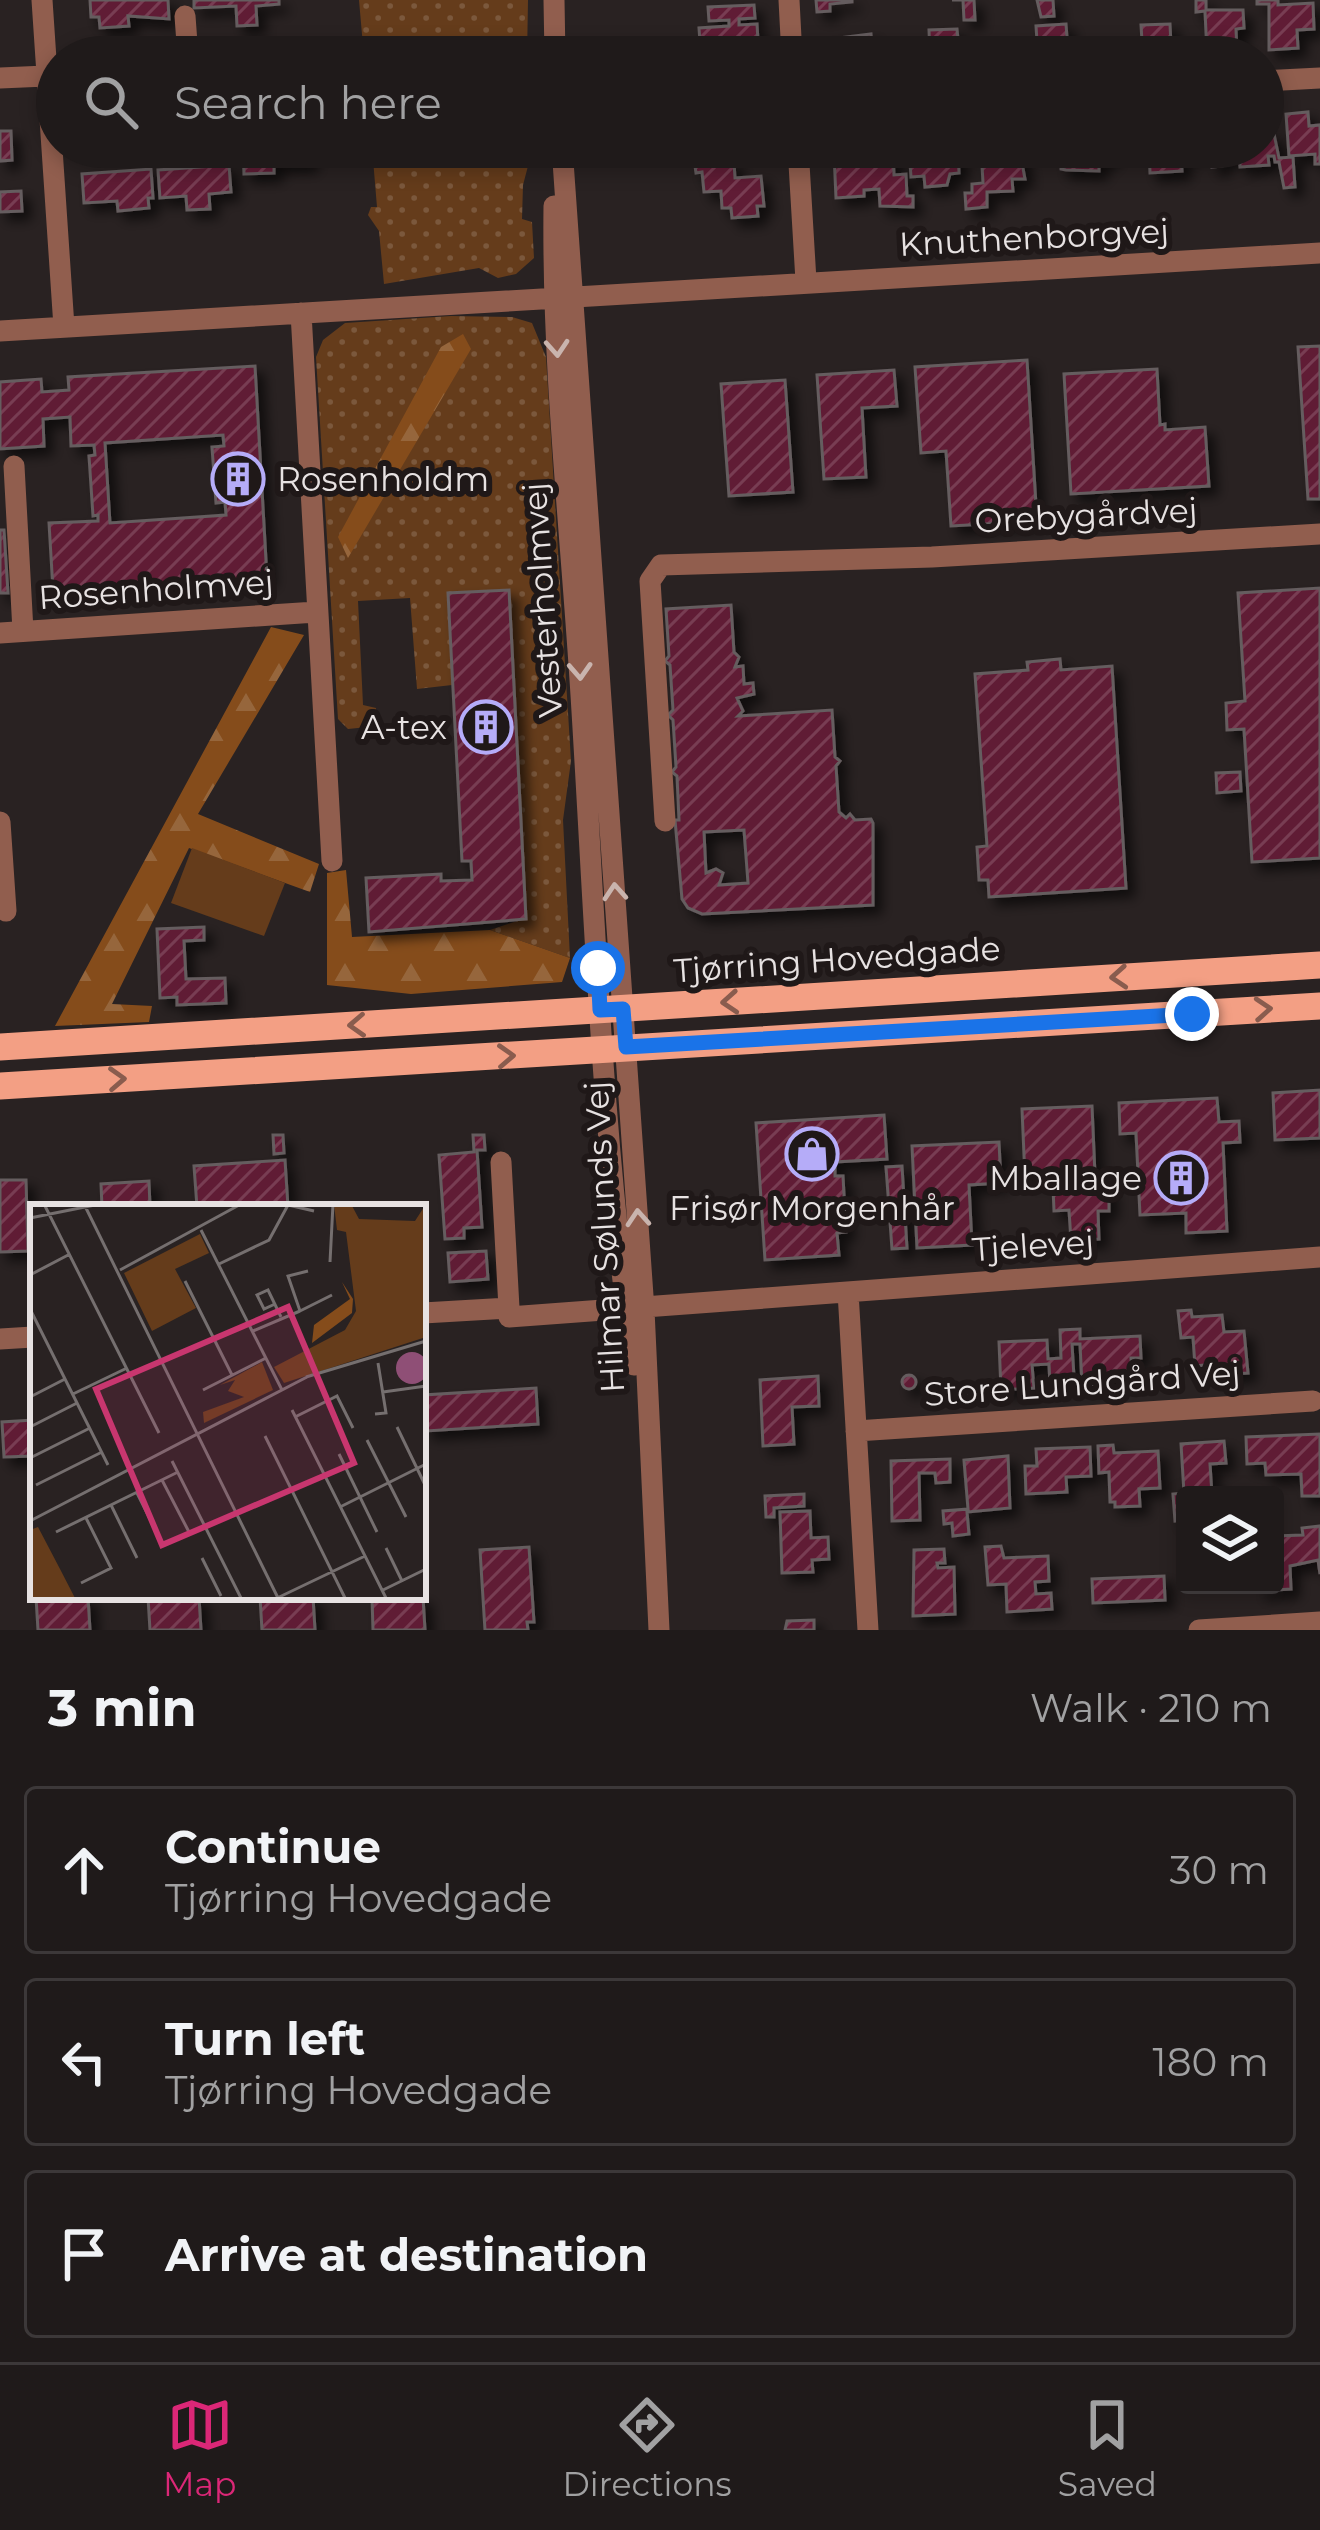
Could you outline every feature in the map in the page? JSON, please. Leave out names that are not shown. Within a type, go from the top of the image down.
[{"type":"main road","name":"Tjørring Hovedgade","points":[[0,1047],[1320,965]]},
{"type":"main road","points":[[0,1086],[1320,1006]]},
{"type":"street","points":[[42,0],[44,36]]},
{"type":"street","points":[[554,0],[555,36]]},
{"type":"street","points":[[789,0],[791,36]]},
{"type":"street","points":[[185,16],[186,36]]},
{"type":"street","points":[[0,79],[36,77]]},
{"type":"street","points":[[1284,80],[1320,78]]},
{"type":"street","points":[[55,168],[64,327]]},
{"type":"street","name":"Vesterholmvej","points":[[559,168],[614,1048]]},
{"type":"street","points":[[799,168],[806,281]]},
{"type":"street","name":"Knuthenborgvej","points":[[564,296],[1320,253]]},
{"type":"street","points":[[0,331],[564,296]]},
{"type":"street","name":"Rosenholmvej","points":[[301,313],[332,861]]},
{"type":"street","points":[[14,466],[23,631]]},
{"type":"street","name":"Orebygårdvej","points":[[665,821],[650,580],[661,565],[932,557],[1320,534]]},
{"type":"street","name":"Rosenholmvej","points":[[0,633],[316,612]]},
{"type":"street","points":[[0,822],[7,910]]},
{"type":"street","name":"Hilmar Sølunds Vej","points":[[614,1048],[659,1630]]},
{"type":"street","points":[[501,1162],[509,1308]]},
{"type":"street","name":"Tjelevej","points":[[426,1313],[509,1308],[509,1317],[635,1310],[1320,1257]]},
{"type":"street","points":[[848,1292],[868,1630]]},
{"type":"street","points":[[0,1339],[30,1336]]},
{"type":"street","name":"Store Lundgård Vej","points":[[856,1431],[1313,1401]]},
{"type":"street","points":[[1199,1630],[1320,1622]]},
{"type":"shaded area","points":[[359,0],[528,0],[527,36],[362,36]]},
{"type":"shaded area","points":[[374,168],[527,168],[522,219],[532,222],[534,258],[516,274],[498,278],[479,268],[384,284],[379,231],[368,215],[371,207],[377,207]]},
{"type":"shaded area","points":[[512,317],[532,323],[546,357],[571,761],[563,820],[570,958],[490,930],[526,918],[509,590],[448,593],[452,685],[417,689],[410,598],[358,601],[363,705],[376,708],[377,726],[348,729],[338,719],[316,357],[323,340],[345,323]]},
{"type":"shaded area","points":[[192,848],[285,883],[264,936],[171,903]]},
{"type":"green space","points":[[463,334],[471,349],[348,558],[338,537],[441,347]]},
{"type":"green space","points":[[271,627],[304,635],[198,814],[319,864],[310,892],[189,848],[112,1004],[152,1006],[149,1022],[55,1026]]},
{"type":"green space","points":[[346,870],[352,937],[490,930],[570,958],[562,982],[411,994],[327,985],[327,873]]},
{"type":"building","points":[[90,0],[168,0],[169,19],[128,16],[129,26],[100,28],[99,17],[91,17]]},
{"type":"building","points":[[194,0],[279,0],[279,4],[256,6],[257,25],[237,26],[236,6],[194,8]]},
{"type":"building","points":[[816,0],[852,2],[830,4],[830,11],[817,12]]},
{"type":"building","points":[[963,0],[974,0],[975,20],[964,20]]},
{"type":"building","points":[[1037,0],[1053,0],[1054,16],[1041,17]]},
{"type":"building","points":[[1196,0],[1206,0],[1206,10],[1243,10],[1244,28],[1236,29],[1236,36],[1206,36],[1205,11],[1196,12]]},
{"type":"building","points":[[1257,0],[1278,0],[1278,5],[1313,3],[1314,29],[1297,30],[1298,48],[1284,49],[1284,36],[1269,36],[1269,4],[1257,4]]},
{"type":"building","points":[[754,5],[755,18],[739,19],[739,25],[757,24],[758,36],[700,36],[699,28],[729,26],[729,20],[709,21],[708,7]]},
{"type":"building","points":[[1066,24],[1067,36],[1037,36],[1036,26]]},
{"type":"building","points":[[1170,24],[1171,36],[1142,36],[1141,25]]},
{"type":"building","points":[[957,29],[958,36],[929,36],[929,30]]},
{"type":"building","points":[[1308,112],[1309,126],[1320,125],[1320,164],[1315,164],[1315,154],[1289,156],[1286,114]]},
{"type":"building","points":[[0,131],[11,131],[12,160],[0,161]]},
{"type":"building","points":[[1293,157],[1295,187],[1284,188],[1280,168],[1284,168],[1284,158]]},
{"type":"building","points":[[229,168],[231,192],[209,194],[210,209],[187,210],[186,196],[160,198],[158,170]]},
{"type":"building","points":[[244,168],[274,168],[274,173],[244,174]]},
{"type":"building","points":[[695,168],[734,168],[735,178],[761,176],[764,206],[757,206],[758,216],[732,218],[731,208],[722,208],[721,191],[704,192],[702,172],[696,173]]},
{"type":"building","points":[[835,168],[894,168],[894,175],[906,174],[913,207],[880,206],[879,189],[864,190],[864,196],[836,198]]},
{"type":"building","points":[[910,168],[959,168],[959,173],[950,174],[947,185],[925,187],[924,176],[911,177]]},
{"type":"building","points":[[982,168],[1023,168],[1025,179],[1012,179],[1013,191],[987,192],[987,207],[966,209],[965,193],[972,193],[972,184],[983,183]]},
{"type":"building","points":[[1150,168],[1182,168],[1182,171],[1150,173]]},
{"type":"building","points":[[151,169],[149,208],[118,211],[117,201],[84,203],[82,174]]},
{"type":"building","points":[[21,191],[22,211],[0,212],[0,192]]},
{"type":"building","points":[[1320,346],[1320,499],[1308,499],[1298,347]]},
{"type":"building","points":[[1027,360],[1037,521],[951,526],[946,451],[921,453],[915,367]]},
{"type":"building","name":"Rosenholdm","points":[[255,366],[267,578],[53,590],[49,523],[98,521],[98,515],[93,516],[89,456],[95,455],[94,445],[71,446],[70,417],[43,419],[44,446],[0,449],[0,382],[41,379],[42,392],[69,390],[68,377]],"holes":[[[223,435],[224,446],[212,447],[216,503],[225,502],[226,515],[110,523],[105,443]]]},
{"type":"building","points":[[1157,369],[1160,425],[1165,424],[1165,430],[1205,427],[1209,486],[1071,494],[1064,374]]},
{"type":"building","points":[[894,370],[897,406],[862,408],[866,477],[824,479],[817,375]]},
{"type":"building","points":[[785,380],[793,492],[729,496],[721,384]]},
{"type":"building","points":[[0,530],[4,530],[8,593],[0,593]]},
{"type":"building","points":[[1320,588],[1320,858],[1252,862],[1244,729],[1227,730],[1226,703],[1245,701],[1238,593]]},
{"type":"building","name":"A-tex","points":[[509,590],[526,919],[369,932],[366,878],[441,874],[441,881],[472,880],[471,861],[462,861],[448,593]]},
{"type":"building","points":[[731,605],[734,652],[739,657],[735,667],[743,666],[744,684],[753,683],[754,694],[737,698],[743,711],[738,716],[832,710],[835,757],[840,761],[836,766],[839,812],[873,823],[873,905],[702,914],[688,908],[682,899],[675,820],[679,820],[677,776],[672,772],[676,767],[673,720],[668,715],[673,710],[670,665],[665,661],[669,656],[666,609]],"holes":[[[744,830],[748,883],[719,885],[723,873],[716,869],[706,873],[704,832]]]},
{"type":"building","points":[[1060,659],[1061,670],[1112,666],[1126,888],[989,897],[988,880],[979,880],[977,847],[987,846],[975,674],[1028,670],[1027,662]]},
{"type":"building","points":[[1240,772],[1241,791],[1217,793],[1216,773]]},
{"type":"building","points":[[204,927],[204,940],[184,941],[186,979],[225,978],[226,1003],[177,1005],[177,997],[160,998],[157,929]]},
{"type":"building","points":[[1320,1090],[1320,1138],[1275,1140],[1273,1093]]},
{"type":"building","name":"Mballage","points":[[1217,1098],[1219,1122],[1239,1121],[1240,1142],[1223,1143],[1227,1231],[1186,1233],[1186,1213],[1140,1215],[1136,1133],[1120,1134],[1119,1103]]},
{"type":"building","points":[[1092,1106],[1095,1175],[1090,1175],[1090,1188],[1109,1187],[1109,1211],[1098,1211],[1099,1239],[1071,1241],[1069,1210],[1054,1211],[1053,1187],[1071,1186],[1070,1176],[1025,1178],[1022,1109]]},
{"type":"building","points":[[884,1115],[887,1159],[835,1162],[835,1176],[843,1176],[846,1232],[837,1233],[839,1255],[765,1260],[756,1123]]},
{"type":"building","points":[[273,1135],[283,1135],[284,1153],[274,1154]]},
{"type":"building","points":[[473,1135],[484,1135],[485,1150],[477,1150],[482,1227],[464,1228],[464,1238],[445,1239],[439,1155],[474,1152]]},
{"type":"building","points":[[999,1142],[1001,1183],[969,1185],[972,1245],[917,1248],[912,1146]]},
{"type":"building","points":[[285,1160],[288,1204],[197,1204],[194,1166]]},
{"type":"building","points":[[902,1166],[907,1248],[892,1249],[886,1167]]},
{"type":"building","points":[[0,1180],[26,1180],[28,1251],[0,1252]]},
{"type":"building","points":[[149,1181],[150,1204],[102,1204],[101,1184]]},
{"type":"building","points":[[486,1251],[488,1279],[450,1282],[448,1253]]},
{"type":"building","points":[[1191,1310],[1192,1317],[1222,1315],[1224,1332],[1244,1331],[1248,1373],[1216,1375],[1215,1364],[1195,1366],[1193,1337],[1181,1338],[1178,1311]]},
{"type":"building","points":[[1080,1329],[1080,1339],[1140,1336],[1141,1358],[1131,1358],[1132,1371],[1110,1372],[1111,1383],[1082,1385],[1080,1344],[1072,1344],[1074,1377],[1063,1378],[1064,1386],[1050,1386],[1049,1364],[1032,1365],[1034,1388],[1001,1390],[999,1342],[1047,1340],[1048,1359],[1061,1358],[1060,1330]]},
{"type":"building","points":[[909,1375],[916,1382],[909,1389],[902,1382]]},
{"type":"building","points":[[818,1376],[819,1406],[792,1407],[794,1444],[763,1446],[760,1380]]},
{"type":"building","points":[[536,1388],[538,1424],[426,1431],[426,1395]]},
{"type":"building","points":[[30,1420],[30,1456],[4,1457],[2,1422]]},
{"type":"building","points":[[1320,1434],[1320,1496],[1302,1496],[1301,1474],[1266,1475],[1265,1463],[1247,1464],[1246,1437]]},
{"type":"building","points":[[1224,1441],[1226,1463],[1210,1464],[1211,1486],[1184,1486],[1181,1444]]},
{"type":"building","points":[[1113,1445],[1114,1453],[1158,1451],[1160,1488],[1139,1489],[1140,1506],[1115,1507],[1110,1502],[1109,1472],[1099,1473],[1098,1446]]},
{"type":"building","points":[[1090,1447],[1091,1476],[1066,1477],[1067,1492],[1026,1494],[1025,1466],[1037,1466],[1036,1449]]},
{"type":"building","points":[[1008,1456],[1010,1508],[967,1512],[969,1534],[953,1536],[952,1523],[944,1524],[943,1511],[968,1509],[964,1460]]},
{"type":"building","points":[[950,1459],[950,1482],[936,1483],[935,1473],[919,1473],[920,1520],[892,1521],[891,1461]]},
{"type":"building","points":[[804,1494],[804,1506],[774,1508],[774,1517],[766,1517],[765,1496]]},
{"type":"building","points":[[810,1511],[811,1538],[828,1537],[829,1559],[812,1560],[813,1572],[782,1573],[780,1512]]},
{"type":"building","points":[[1320,1526],[1320,1574],[1318,1560],[1290,1566],[1291,1589],[1284,1589],[1284,1536],[1303,1535],[1302,1528]]},
{"type":"building","points":[[1001,1546],[1004,1558],[1048,1556],[1049,1581],[1035,1582],[1036,1594],[1051,1593],[1052,1609],[1007,1612],[1006,1584],[988,1585],[985,1547]]},
{"type":"building","points":[[529,1547],[534,1622],[527,1622],[528,1630],[485,1630],[480,1550]]},
{"type":"building","points":[[944,1549],[945,1563],[937,1563],[938,1568],[954,1567],[955,1614],[913,1616],[914,1550]]},
{"type":"building","points":[[1164,1576],[1165,1600],[1093,1603],[1092,1579]]},
{"type":"building","points":[[36,1600],[88,1600],[90,1630],[38,1630]]},
{"type":"building","points":[[148,1600],[199,1600],[201,1630],[150,1630]]},
{"type":"building","points":[[260,1600],[313,1600],[315,1630],[262,1630]]},
{"type":"building","points":[[372,1600],[423,1600],[425,1630],[373,1630]]},
{"type":"building","points":[[814,1620],[814,1630],[785,1630],[787,1621]]},
{"type":"place","name":"Rosenholdm","points":[[238,479]]},
{"type":"place","name":"A-tex","points":[[486,727]]},
{"type":"place","name":"Frisør Morgenhår","points":[[812,1154]]},
{"type":"place","name":"Mballage","points":[[1181,1178]]},
{"type":"route","points":[[598,968],[600,1010],[623,1009],[626,1047],[1192,1014]]}]
